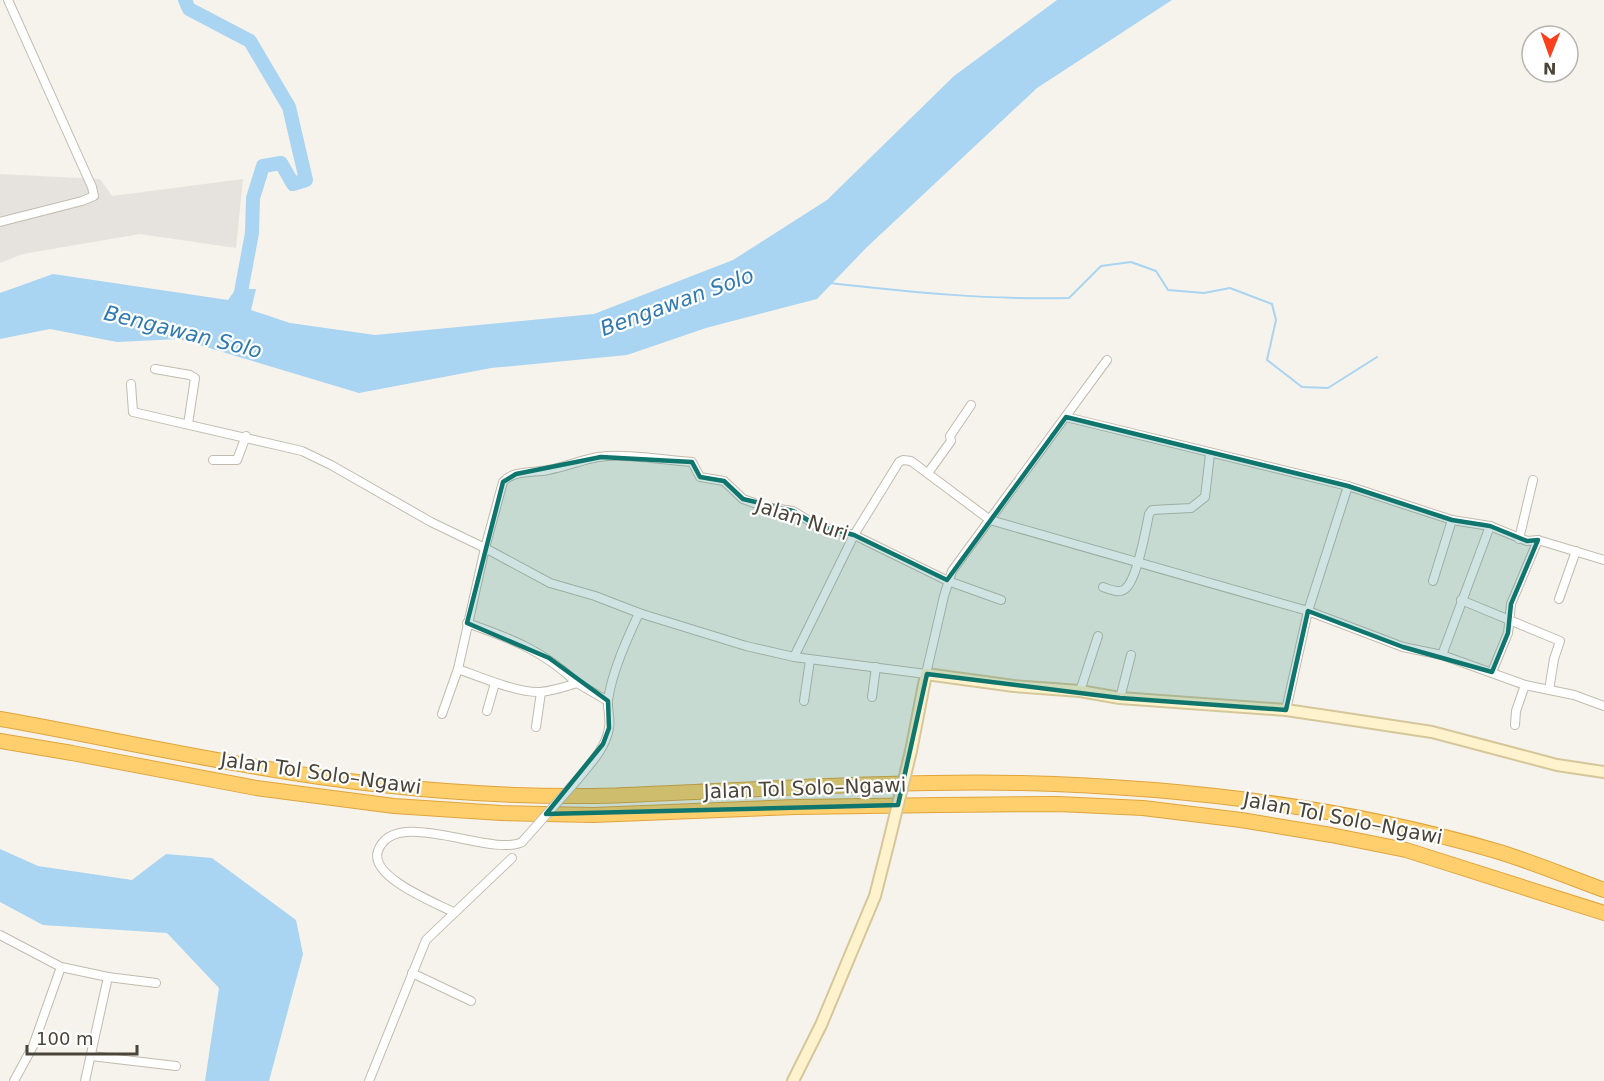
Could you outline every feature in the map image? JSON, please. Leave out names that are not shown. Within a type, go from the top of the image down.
[{"type":"highway","name":"Jalan Tol Solo–Ngawi","points":[[0,719],[257,768],[382,785],[495,793],[589,796],[806,787],[1020,783],[1144,789],[1241,798],[1306,807],[1435,835],[1498,852],[1604,890]]},
{"type":"highway","name":"Jalan Tol Solo–Ngawi","points":[[0,741],[256,788],[394,806],[501,813],[593,815],[796,807],[1058,804],[1143,808],[1241,820],[1406,850],[1604,913]]},
{"type":"street","points":[[0,222],[94,196],[8,0]]},
{"type":"street","points":[[793,1081],[821,1025],[875,896],[911,751],[948,581],[958,560],[1107,360]]},
{"type":"street","points":[[155,369],[190,375],[195,378],[188,424]]},
{"type":"street","points":[[131,384],[133,412],[246,436],[314,456],[430,522],[550,583],[595,596],[639,614],[746,646],[810,660],[1014,686],[1080,691],[1120,698],[1286,710],[1432,732],[1557,765],[1604,772]]},
{"type":"street","points":[[928,473],[951,441],[950,436],[971,405]]},
{"type":"street","points":[[1066,417],[1348,486],[1452,520],[1490,526],[1527,542],[1538,540],[1604,560]]},
{"type":"street","points":[[213,460],[237,460],[246,436]]},
{"type":"street","points":[[1103,587],[1118,591],[1125,590],[1135,573],[1149,514],[1152,510],[1191,508],[1205,497],[1210,454]]},
{"type":"street","name":"Jalan Nuri","points":[[485,548],[502,485],[506,478],[591,459],[627,457],[692,462],[700,477],[724,481],[743,499],[765,507],[793,511],[816,525],[854,535],[948,581],[1001,600]]},
{"type":"street","points":[[795,657],[854,535],[899,462],[905,459],[928,473],[990,520],[1308,612],[1403,647],[1442,655],[1525,685],[1588,699],[1604,706]]},
{"type":"street","points":[[1518,539],[1533,480]]},
{"type":"street","points":[[1286,710],[1308,612],[1348,486]]},
{"type":"street","points":[[1433,581],[1452,520]]},
{"type":"street","points":[[1442,655],[1490,526]]},
{"type":"street","points":[[1492,672],[1508,633],[1511,604],[1538,540]]},
{"type":"street","points":[[442,714],[458,669],[485,548]]},
{"type":"street","points":[[1559,599],[1576,551]]},
{"type":"street","points":[[1461,600],[1560,641],[1549,690]]},
{"type":"street","points":[[453,912],[390,877],[377,856],[378,852],[386,840],[400,833],[411,832],[452,836],[508,846],[522,842],[594,759],[603,744],[609,728],[608,701],[624,646],[639,614]]},
{"type":"street","points":[[467,623],[511,639],[549,658],[577,683],[608,701]]},
{"type":"street","points":[[1080,691],[1098,636]]},
{"type":"street","points":[[1120,698],[1131,655]]},
{"type":"street","points":[[804,701],[810,660]]},
{"type":"street","points":[[872,697],[876,667]]},
{"type":"street","points":[[458,669],[495,682],[541,692],[577,683]]},
{"type":"street","points":[[487,711],[495,682]]},
{"type":"street","points":[[1515,725],[1516,711],[1525,685]]},
{"type":"street","points":[[536,727],[541,692]]},
{"type":"street","points":[[369,1081],[426,940],[512,858]]},
{"type":"street","points":[[0,935],[61,967],[108,977],[156,983]]},
{"type":"street","points":[[14,1081],[37,1037],[61,967]]},
{"type":"street","points":[[412,973],[471,1001]]},
{"type":"street","points":[[85,1081],[108,977]]},
{"type":"street","points":[[91,1056],[176,1066]]},
{"type":"highlighted area","points":[[1066,417],[1348,486],[1452,520],[1490,526],[1527,541],[1538,540],[1511,604],[1508,633],[1492,672],[1403,647],[1308,611],[1286,710],[1120,698],[927,674],[898,805],[546,814],[603,744],[609,728],[608,701],[549,658],[467,623],[503,482],[516,474],[601,457],[692,462],[700,477],[724,481],[743,499],[793,511],[816,525],[854,535],[947,580]]},
{"type":"shaded area","points":[[0,174],[100,179],[112,196],[243,179],[236,248],[140,234],[23,254],[0,263]]},
{"type":"water","name":"Bengawan Solo","points":[[1057,0],[1172,0],[1037,88],[866,248],[817,299],[706,328],[627,355],[491,368],[359,393],[179,339],[117,342],[50,329],[0,339],[0,293],[53,274],[228,300],[236,289],[256,289],[251,310],[290,323],[375,335],[594,314],[733,260],[827,200],[954,76]]},
{"type":"water","points":[[0,849],[38,866],[132,880],[166,854],[212,858],[296,920],[303,954],[269,1081],[205,1081],[219,988],[167,933],[43,925],[0,902]]},
{"type":"waterway","points":[[185,0],[189,9],[250,41],[289,107],[306,180],[293,184],[281,163],[263,166],[253,198],[252,233],[241,292],[236,306]]},
{"type":"waterway","points":[[829,283],[979,297],[1069,298],[1101,266],[1131,262],[1156,271],[1168,290],[1204,293],[1230,288],[1272,304],[1276,320],[1267,360],[1302,387],[1328,388],[1377,357]]}]
